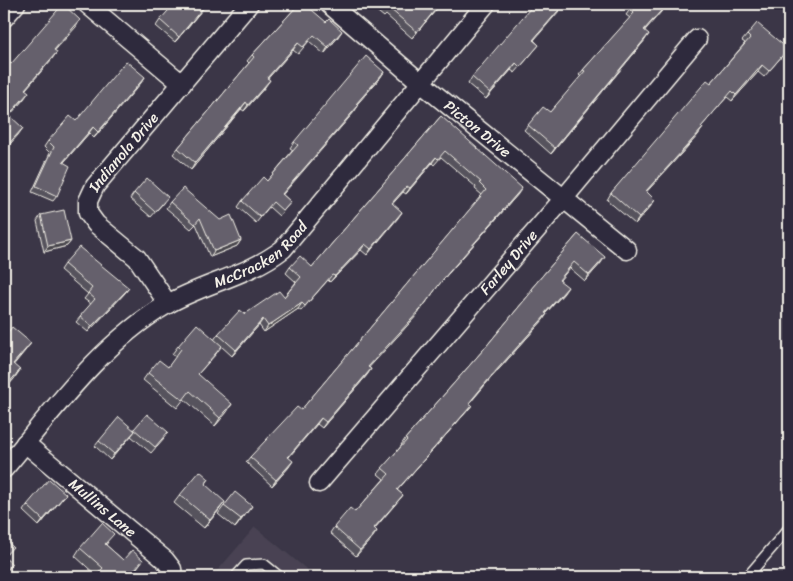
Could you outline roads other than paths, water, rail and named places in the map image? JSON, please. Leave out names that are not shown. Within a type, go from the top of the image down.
[{"type":"street","points":[[4,18],[16,4]]},
{"type":"street","points":[[87,4],[182,84]]},
{"type":"street","name":"Indianola Drive","points":[[168,304],[137,258],[96,224],[88,212],[88,200],[95,186],[249,4]]},
{"type":"street","name":"Picton Drive","points":[[330,4],[421,83],[627,250]]},
{"type":"street","name":"McCracken Road","points":[[12,455],[114,342],[168,304],[257,266],[282,249],[486,4]]},
{"type":"street","name":"Farley Drive","points":[[319,483],[564,198],[697,39]]},
{"type":"street","name":"Mullins Lane","points":[[12,455],[165,560],[172,569],[173,577]]},
{"type":"lane","points":[[747,577],[789,528]]},
{"type":"lane","points":[[235,577],[246,565],[264,564],[280,577]]}]
